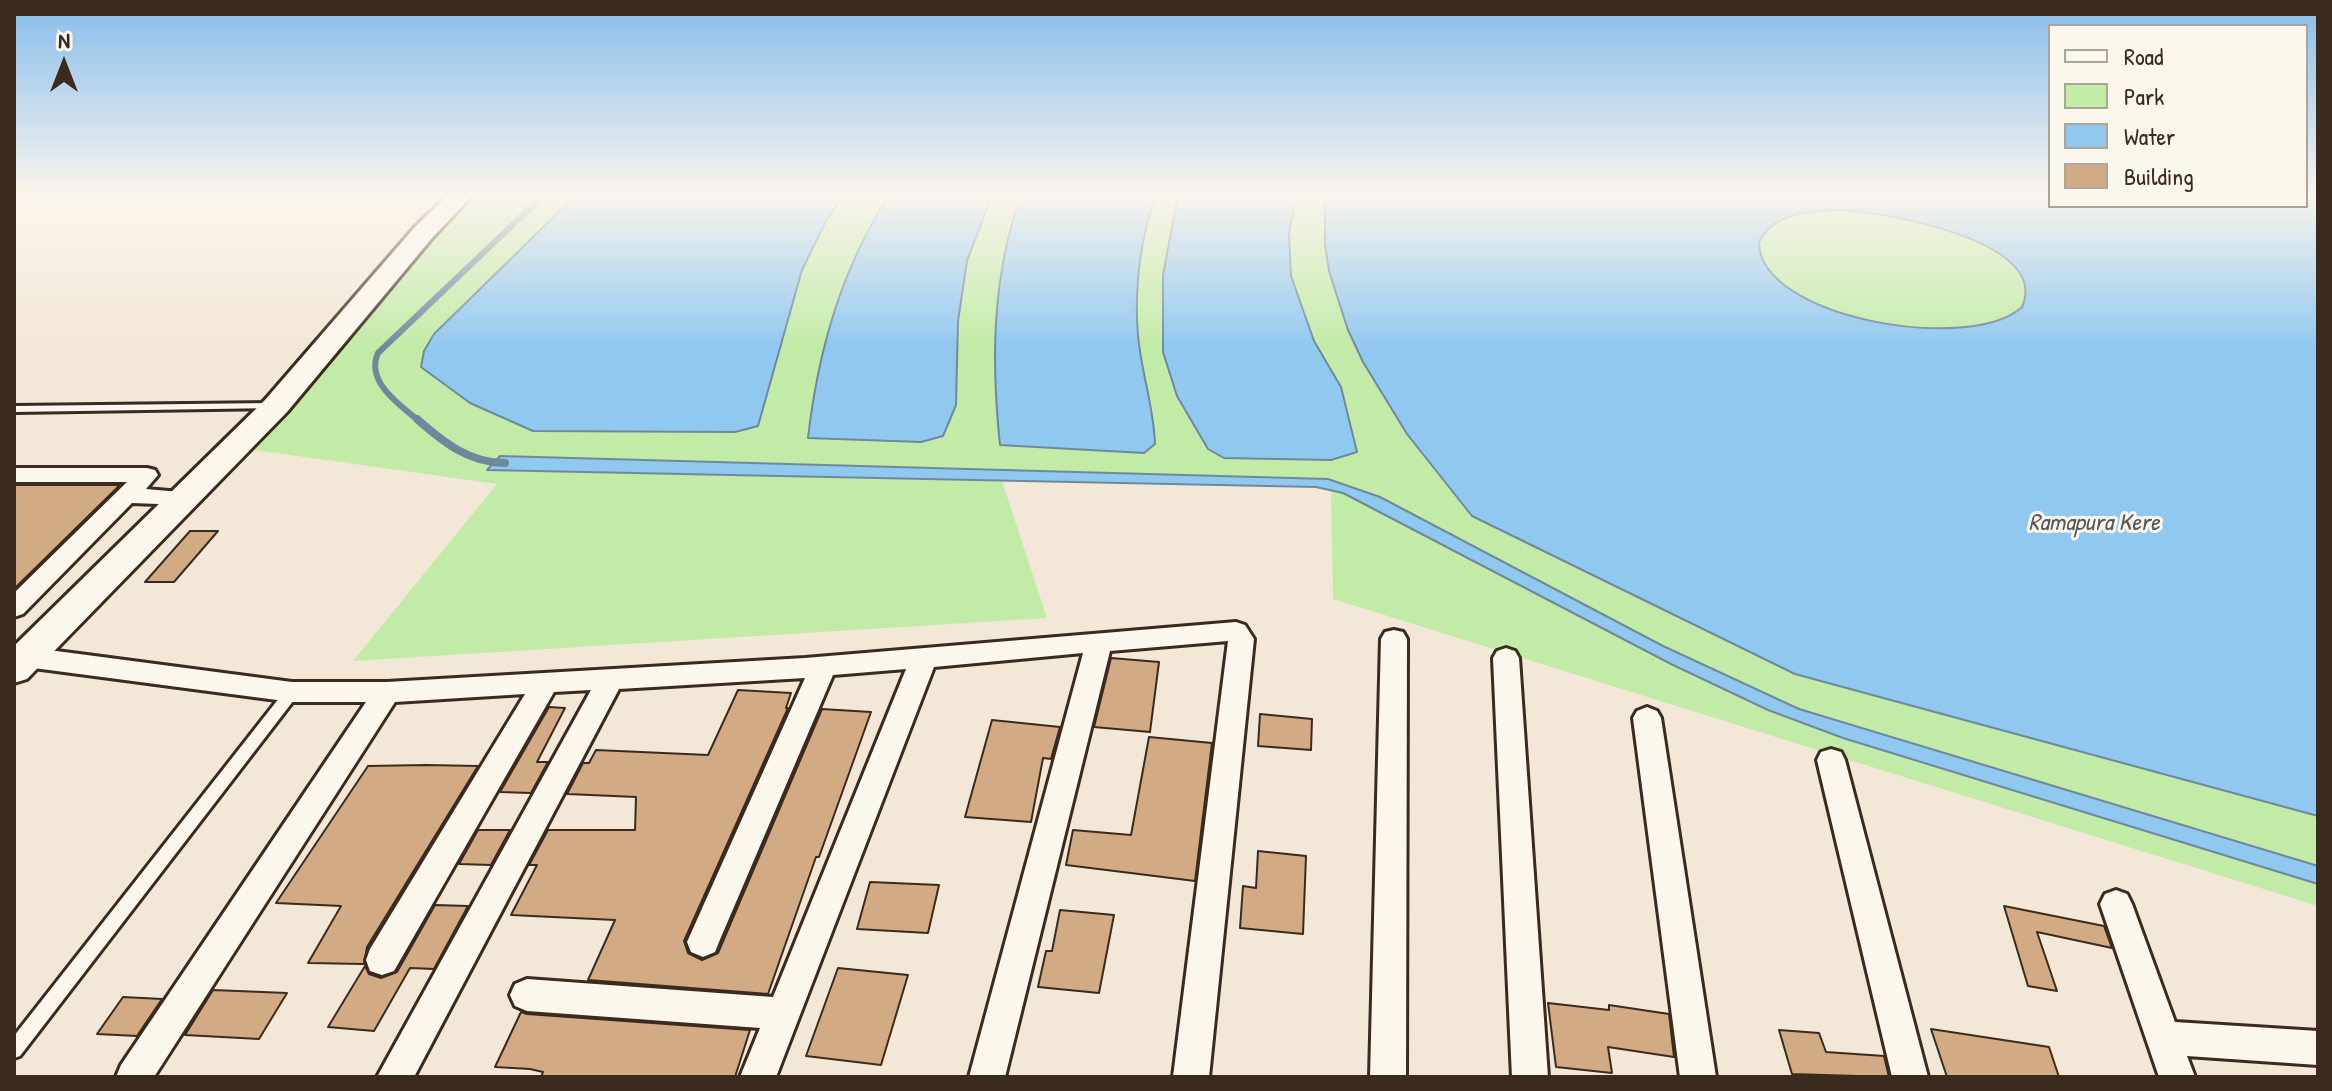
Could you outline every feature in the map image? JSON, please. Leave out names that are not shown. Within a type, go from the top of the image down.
[{"type":"main road","points":[[20,663],[276,406],[412,246]]},
{"type":"street","points":[[14,475],[147,475],[14,608]]},
{"type":"street","points":[[128,496],[184,498]]},
{"type":"street","points":[[20,663],[292,692],[387,692],[823,667],[1236,631],[1241,639],[1191,1077]]},
{"type":"street","points":[[1388,1077],[1394,639]]},
{"type":"street","points":[[987,1077],[1099,642]]},
{"type":"street","points":[[758,1077],[924,657]]},
{"type":"street","points":[[1506,658],[1530,1077]]},
{"type":"street","points":[[703,942],[823,667]]},
{"type":"street","points":[[395,1077],[610,680]]},
{"type":"street","points":[[382,960],[546,683]]},
{"type":"street","points":[[134,1077],[387,692]]},
{"type":"street","points":[[1647,718],[1698,1077]]},
{"type":"street","points":[[1831,760],[1910,1077]]},
{"type":"street","points":[[2116,904],[2177,1077]]},
{"type":"street","points":[[527,995],[783,1014]]},
{"type":"street","points":[[2162,1038],[2318,1048]]},
{"type":"lane","points":[[14,409],[276,406]]},
{"type":"lane","points":[[14,1050],[292,692]]},
{"type":"green space","points":[[426,246],[1325,246],[1329,271],[1348,330],[1383,397],[1437,474],[1795,674],[2318,816],[2318,906],[1333,599],[1331,490],[1316,487],[1002,481],[1047,618],[353,661],[497,484],[255,450]]},
{"type":"green space","points":[[1760,246],[1986,246],[2015,268],[2026,296],[2018,311],[2010,317],[1984,326],[1949,329],[1908,326],[1866,319],[1826,307],[1792,290],[1768,268]]},
{"type":"water","points":[[524,246],[814,246],[802,270],[758,426],[735,432],[533,431],[470,403],[421,367],[424,351],[434,334]]},
{"type":"water","points":[[861,246],[973,246],[967,261],[958,321],[956,405],[943,436],[921,442],[808,438],[825,343]]},
{"type":"water","points":[[1007,246],[1142,246],[1137,318],[1155,444],[1144,453],[1000,445],[995,350]]},
{"type":"water","points":[[1168,246],[1290,246],[1291,276],[1314,341],[1341,387],[1357,452],[1331,460],[1224,458],[1208,449],[1177,396],[1163,352],[1163,275]]},
{"type":"water","name":"Ramapura Kere","points":[[1325,246],[1760,246],[1769,269],[1794,292],[1830,309],[1872,321],[1917,327],[1960,328],[1996,321],[2022,307],[2025,284],[2012,264],[1986,246],[2318,246],[2318,816],[1795,674],[1472,516],[1407,434],[1363,362],[1348,330],[1329,271]]},
{"type":"water","points":[[500,456],[1328,479],[1380,497],[1663,646],[1799,709],[2318,866],[2318,884],[1843,738],[1768,710],[1671,664],[1343,493],[1316,487],[487,470]]},
{"type":"building","points":[[14,485],[120,485],[14,589]]},
{"type":"building","points":[[190,531],[218,531],[174,582],[145,582]]},
{"type":"building","points":[[1111,658],[1159,662],[1150,732],[1094,727]]},
{"type":"building","points":[[738,690],[791,693],[788,708],[684,941],[688,953],[702,960],[718,953],[822,709],[871,712],[768,994],[588,980],[615,920],[511,915],[537,865],[529,865],[548,830],[635,830],[636,797],[567,794],[583,763],[589,763],[596,750],[708,755]]},
{"type":"building","points":[[549,707],[565,708],[537,762],[548,762],[531,793],[500,792]]},
{"type":"building","points":[[1260,714],[1312,719],[1311,750],[1258,746]]},
{"type":"building","points":[[992,720],[1060,727],[1051,759],[1043,758],[1031,822],[965,817]]},
{"type":"building","points":[[1149,737],[1212,743],[1195,881],[1066,865],[1073,830],[1131,835]]},
{"type":"building","points":[[368,766],[478,766],[367,947],[364,964],[308,963],[341,906],[276,903]]},
{"type":"building","points":[[478,830],[510,830],[491,865],[459,864]]},
{"type":"building","points":[[1258,851],[1306,856],[1303,934],[1240,928],[1243,886],[1256,888]]},
{"type":"building","points":[[870,882],[939,885],[928,933],[857,929]]},
{"type":"building","points":[[435,905],[468,906],[434,969],[410,968],[374,1031],[328,1027],[365,966],[369,974],[381,978],[397,972]]},
{"type":"building","points":[[2004,906],[2104,926],[2112,948],[2037,932],[2057,991],[2028,986]]},
{"type":"building","points":[[1060,910],[1114,915],[1099,993],[1038,987],[1046,951],[1052,951]]},
{"type":"building","points":[[838,968],[908,975],[881,1065],[806,1056]]},
{"type":"building","points":[[213,990],[287,993],[259,1039],[185,1035]]},
{"type":"building","points":[[123,997],[162,999],[137,1036],[97,1034]]},
{"type":"building","points":[[1548,1003],[1609,1010],[1609,1005],[1669,1014],[1674,1057],[1608,1047],[1612,1073],[1556,1067]]},
{"type":"building","points":[[521,1012],[750,1030],[735,1077],[541,1077],[543,1072],[530,1069],[495,1067]]},
{"type":"building","points":[[1931,1029],[2049,1047],[2059,1077],[1947,1077]]},
{"type":"building","points":[[1779,1030],[1819,1033],[1826,1052],[1884,1056],[1889,1077],[1792,1074]]},
{"type":"waterway","points":[[419,421],[394,400],[380,383],[375,364],[378,353],[491,246]]},
{"type":"waterway","points":[[417,419],[468,455],[505,463]]}]
